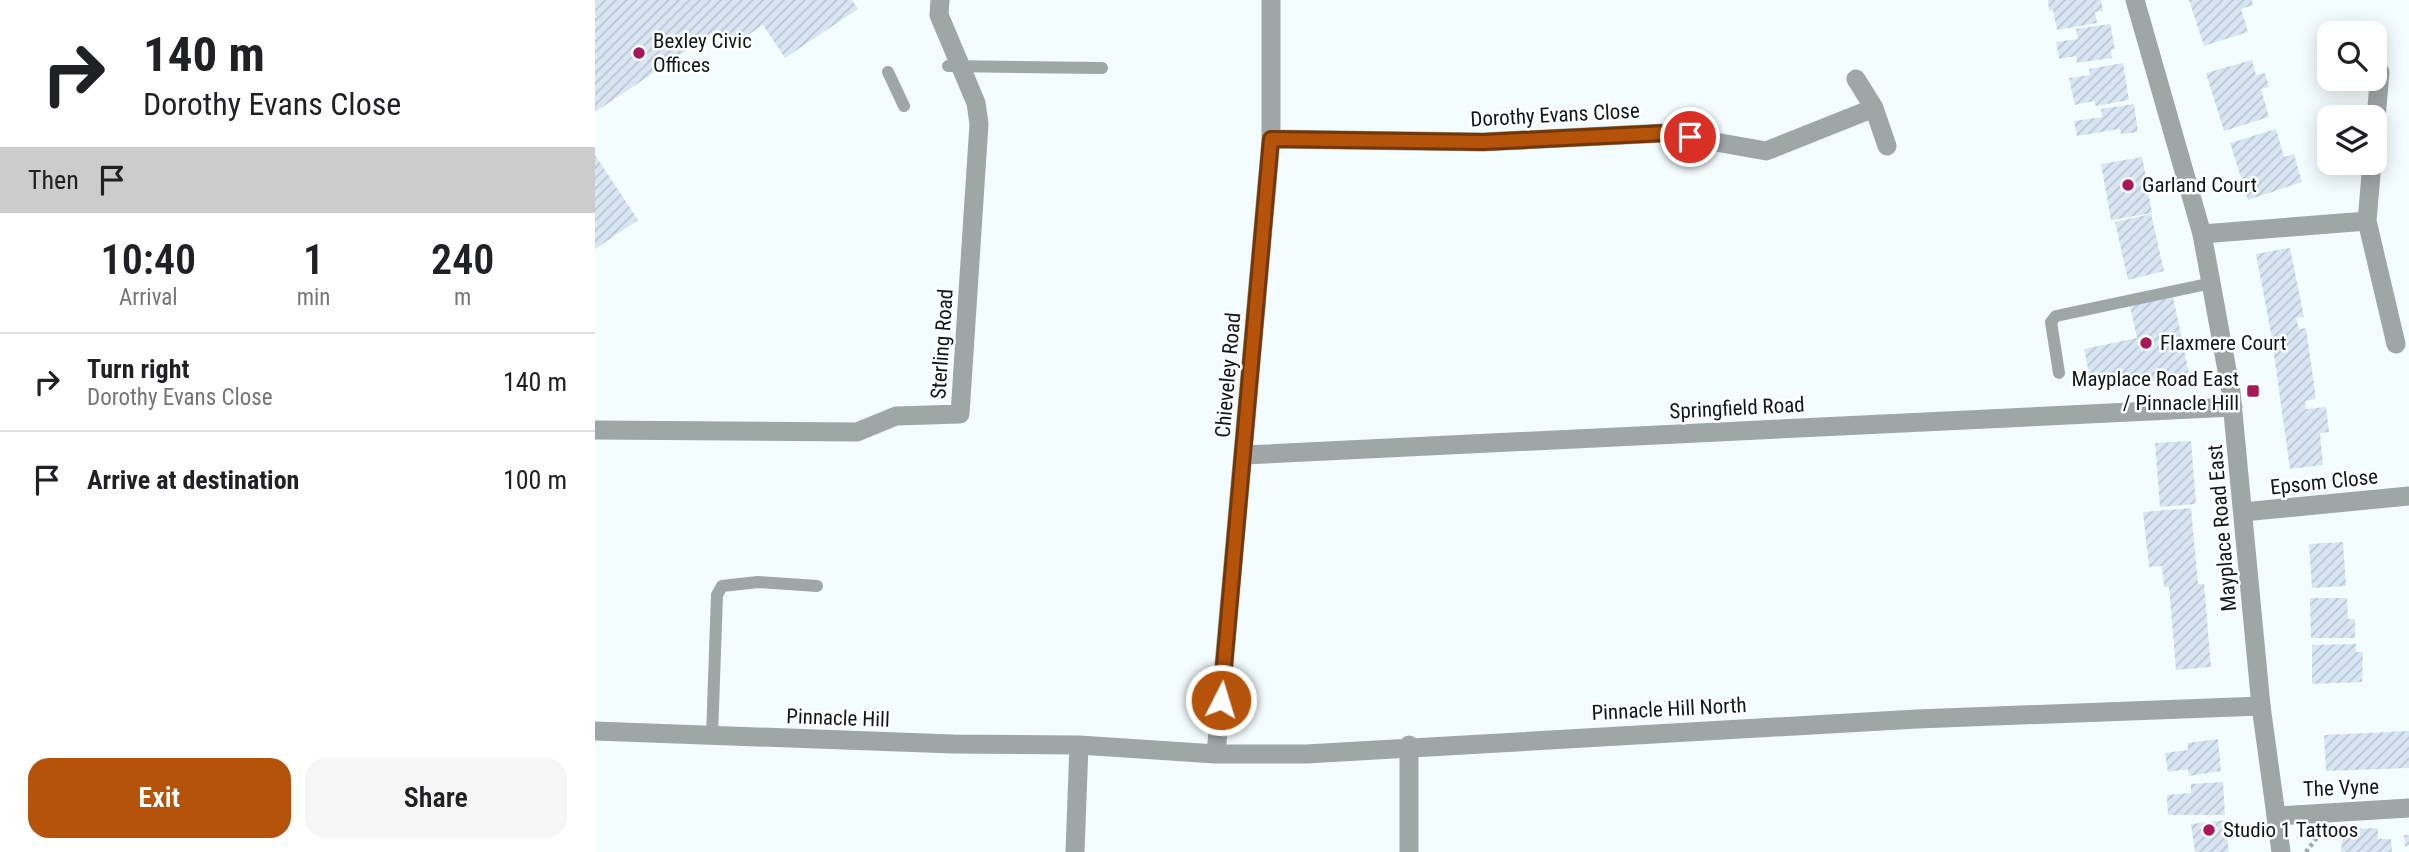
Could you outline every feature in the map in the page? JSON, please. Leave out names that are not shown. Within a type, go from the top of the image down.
[{"type":"street","name":"Sterling Road","points":[[595,430],[857,432],[896,416],[960,414],[978,160],[976,103],[955,66],[939,15],[940,0]]},
{"type":"street","name":"Chieveley Road","points":[[1216,754],[1271,139],[1271,0]]},
{"type":"street","name":"Mayplace Road East","points":[[2135,0],[2202,234],[2212,283],[2233,407],[2261,706],[2281,852]]},
{"type":"street","points":[[1856,79],[1874,108],[1887,146]]},
{"type":"street","name":"Dorothy Evans Close","points":[[1271,139],[1483,142],[1665,133],[1766,151],[1874,108]]},
{"type":"street","points":[[2371,175],[2367,221],[2396,344]]},
{"type":"street","points":[[2202,234],[2367,221]]},
{"type":"street","name":"Springfield Road","points":[[1244,455],[2233,407]]},
{"type":"street","name":"Epsom Close","points":[[2243,512],[2409,496]]},
{"type":"street","name":"Pinnacle Hill North","points":[[1079,745],[1216,754],[1306,754],[1917,719],[2261,706]]},
{"type":"street","name":"Pinnacle Hill","points":[[595,731],[1079,745]]},
{"type":"street","points":[[1075,852],[1079,745]]},
{"type":"street","points":[[1409,746],[1409,852]]},
{"type":"street","name":"The Vyne","points":[[2276,816],[2409,808]]},
{"type":"lane","points":[[955,66],[1102,68]]},
{"type":"lane","points":[[888,72],[904,106]]},
{"type":"lane","points":[[2059,373],[2051,322],[2056,316],[2212,283]]},
{"type":"lane","points":[[712,736],[717,595],[722,586],[758,582],[817,586]]},
{"type":"building","name":"Bexley Civic Offices","points":[[595,0],[852,0],[858,9],[785,58],[763,25],[729,48],[717,30],[595,112]]},
{"type":"building","points":[[2048,0],[2101,0],[2103,11],[2095,12],[2097,23],[2057,30],[2053,10],[2049,11]]},
{"type":"building","points":[[2189,0],[2252,0],[2253,5],[2241,9],[2248,32],[2204,46]]},
{"type":"building","points":[[2110,24],[2115,49],[2111,50],[2112,58],[2077,63],[2076,56],[2059,59],[2056,42],[2078,39],[2076,29]]},
{"type":"building","points":[[2252,60],[2256,75],[2265,73],[2269,87],[2261,89],[2269,117],[2224,131],[2206,73]]},
{"type":"building","points":[[2123,63],[2129,100],[2096,106],[2094,101],[2075,105],[2069,78],[2090,75],[2089,69]]},
{"type":"building","points":[[2134,104],[2138,132],[2121,134],[2120,129],[2077,136],[2074,121],[2102,117],[2101,109]]},
{"type":"building","points":[[2276,129],[2284,157],[2294,154],[2302,182],[2248,200],[2230,143]]},
{"type":"building","points":[[595,155],[638,220],[595,249]]},
{"type":"building","name":"Garland Court","points":[[2142,157],[2146,178],[2151,178],[2153,191],[2148,192],[2152,213],[2111,220],[2101,164]]},
{"type":"building","points":[[2151,214],[2164,271],[2128,280],[2115,222]]},
{"type":"building","points":[[2290,248],[2304,317],[2296,318],[2299,329],[2306,328],[2316,399],[2305,401],[2306,409],[2326,407],[2329,432],[2320,433],[2323,465],[2290,469],[2271,333],[2256,254]]},
{"type":"building","name":"Flaxmere Court","points":[[2173,297],[2189,373],[2149,382],[2148,375],[2092,387],[2084,349],[2137,338],[2130,306]]},
{"type":"building","points":[[2191,441],[2196,504],[2160,507],[2155,443]]},
{"type":"building","points":[[2191,508],[2198,584],[2204,584],[2211,667],[2176,670],[2169,587],[2164,587],[2162,566],[2149,567],[2143,512]]},
{"type":"building","points":[[2343,542],[2346,586],[2312,588],[2309,544]]},
{"type":"building","points":[[2310,598],[2347,598],[2348,619],[2355,619],[2355,638],[2311,638]]},
{"type":"building","points":[[2356,644],[2356,652],[2363,652],[2362,682],[2312,684],[2312,645]]},
{"type":"building","points":[[2409,731],[2409,768],[2326,771],[2324,735]]},
{"type":"building","points":[[2218,739],[2221,771],[2189,776],[2188,769],[2168,772],[2165,753],[2188,750],[2187,743]]},
{"type":"building","points":[[2223,782],[2225,815],[2168,815],[2167,795],[2191,793],[2191,784]]},
{"type":"building","points":[[2225,820],[2229,852],[2195,852],[2191,824]]},
{"type":"building","points":[[2378,828],[2378,839],[2391,839],[2392,852],[2341,852],[2343,829]]},
{"type":"building","points":[[2404,835],[2409,835],[2409,845],[2405,847]]},
{"type":"place","name":"Bexley Civic Offices","points":[[639,53]]},
{"type":"place","name":"Garland Court","points":[[2128,185]]},
{"type":"place","name":"Flaxmere Court","points":[[2146,343]]},
{"type":"place","name":"Mayplace Road East / Pinnacle Hill","points":[[2253,391]]},
{"type":"place","name":"Studio 1 Tattoos","points":[[2209,830]]},
{"type":"route","points":[[1221,700],[1271,139],[1483,142],[1665,133],[1690,137]]}]
